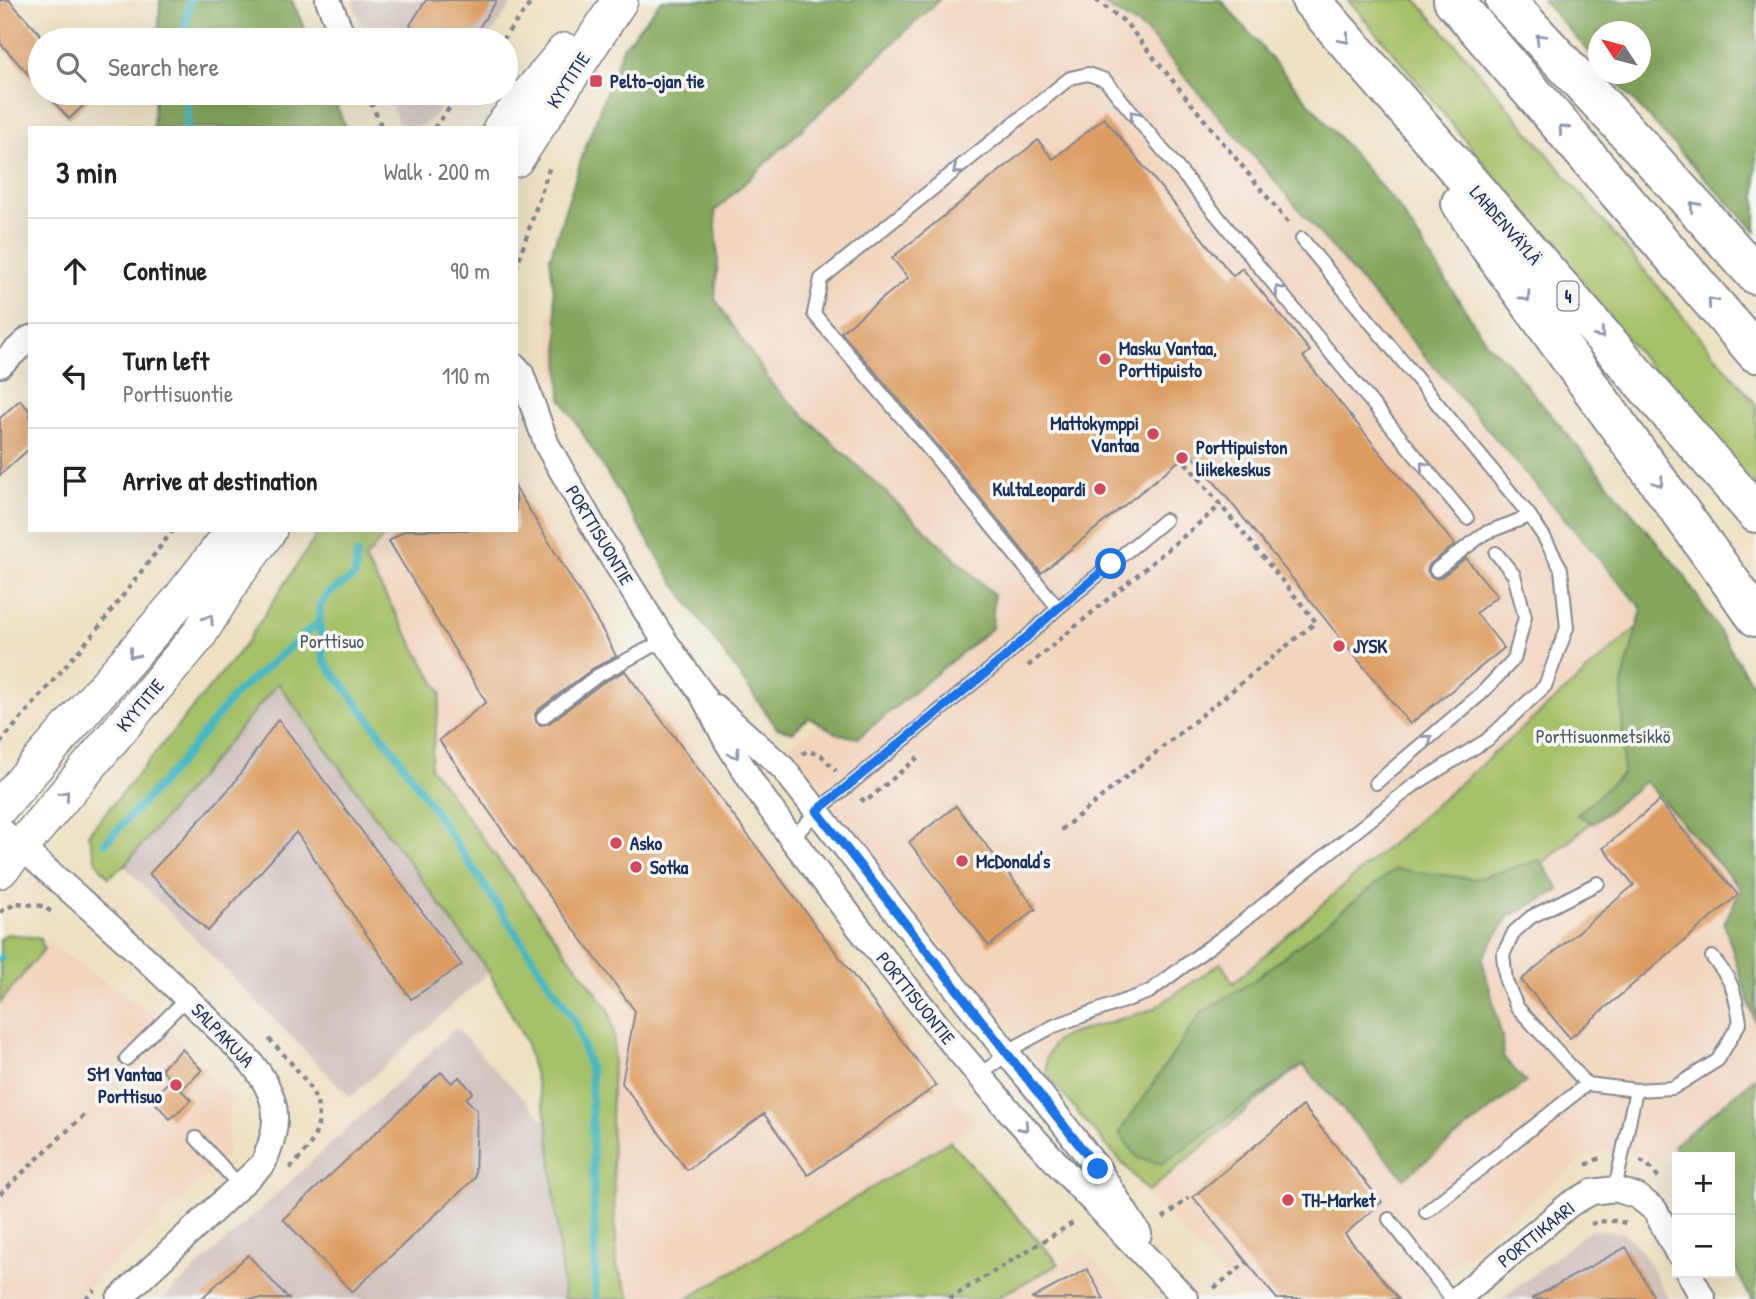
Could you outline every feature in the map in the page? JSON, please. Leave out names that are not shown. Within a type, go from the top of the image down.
[{"type":"highway","name":"LAHDENVÄYLÄ","points":[[1311,0],[1756,513]]},
{"type":"highway","points":[[1453,0],[1756,354]]},
{"type":"highway","points":[[1505,0],[1653,159],[1756,275]]},
{"type":"highway","points":[[1380,78],[1486,242],[1756,617]]},
{"type":"main road","name":"KYYTITIE","points":[[502,126],[608,0]]},
{"type":"main road","name":"KYYTITIE","points":[[518,156],[620,0]]},
{"type":"main road","name":"KYYTITIE","points":[[0,807],[178,602],[232,532]]},
{"type":"main road","name":"KYYTITIE","points":[[7,849],[198,636],[238,572],[268,532]]},
{"type":"street","points":[[328,0],[339,28]]},
{"type":"street","points":[[0,365],[28,340]]},
{"type":"street","name":"PORTTISUONTIE","points":[[518,369],[547,445],[600,538],[664,640],[702,694],[734,753],[792,839],[860,929],[1012,1114],[1186,1299]]},
{"type":"street","name":"PORTTISUONTIE","points":[[518,411],[547,445]]},
{"type":"street","name":"PORTTISUONTIE","points":[[702,694],[783,768],[1098,1169],[1164,1275]]},
{"type":"street","name":"SALPAKUJA","points":[[7,849],[85,904],[187,999],[248,1060],[259,1074],[274,1103],[274,1134],[263,1164],[119,1299]]},
{"type":"street","points":[[1615,1189],[1637,1196],[1655,1210],[1672,1242]]},
{"type":"street","name":"PORTTIKAARI","points":[[1454,1299],[1570,1204],[1592,1192],[1615,1189]]},
{"type":"street","points":[[1692,1278],[1703,1299]]},
{"type":"lane","points":[[1058,608],[933,454],[814,314],[821,279],[1070,78],[1088,74],[1105,80],[1467,518]]},
{"type":"lane","points":[[980,1075],[1007,1053],[1054,1026],[1149,992],[1233,930],[1414,785],[1487,740],[1545,686],[1567,628],[1561,569],[1544,537],[1530,516],[1302,239]]},
{"type":"lane","points":[[1436,570],[1485,533],[1530,516]]},
{"type":"lane","points":[[792,839],[817,811],[1004,658],[1058,608],[1165,520]]},
{"type":"lane","points":[[1376,783],[1481,694],[1514,659],[1525,617],[1514,575],[1496,553]]},
{"type":"lane","points":[[543,717],[597,676],[664,640]]},
{"type":"lane","points":[[1598,883],[1531,918],[1514,932],[1503,955],[1506,981],[1517,1007],[1587,1084],[1636,1090],[1672,1088],[1718,1060],[1740,1022],[1734,989],[1725,972],[1712,957]]},
{"type":"lane","points":[[126,1059],[187,999]]},
{"type":"lane","points":[[1426,1212],[1587,1084]]},
{"type":"lane","points":[[1615,1189],[1636,1090]]},
{"type":"lane","points":[[196,1138],[240,1186]]},
{"type":"lane","points":[[1389,1219],[1454,1299]]},
{"type":"path","points":[[511,28],[533,0]]},
{"type":"path","points":[[1096,0],[1125,22],[1302,239]]},
{"type":"path","points":[[372,105],[381,126]]},
{"type":"path","points":[[436,126],[452,105]]},
{"type":"path","points":[[518,262],[539,197]]},
{"type":"path","points":[[1061,830],[1316,622],[1182,458]]},
{"type":"path","points":[[1027,667],[1221,505]]},
{"type":"path","points":[[0,743],[99,627],[171,532]]},
{"type":"path","points":[[864,802],[926,751]]},
{"type":"path","points":[[0,912],[17,903]]},
{"type":"path","points":[[0,1194],[85,1114]]},
{"type":"path","points":[[1163,1219],[1189,1198]]},
{"type":"path","points":[[949,1299],[1077,1220]]},
{"type":"path","points":[[1585,1226],[1601,1221],[1627,1223],[1634,1227]]},
{"type":"path","points":[[1214,1288],[1247,1262]]},
{"type":"shaded area","points":[[352,0],[515,0],[495,28],[362,28]]},
{"type":"shaded area","points":[[812,0],[1127,0],[1141,13],[1646,619],[1233,983],[1079,1114],[784,749],[957,618],[636,509],[555,380],[548,316]]},
{"type":"shaded area","points":[[391,105],[442,105],[433,117],[420,126],[399,126]]},
{"type":"shaded area","points":[[518,476],[701,764],[835,944],[976,1125],[687,1299],[631,1299],[617,1268],[611,1117],[614,1034],[609,1010],[430,767],[441,693],[365,560],[386,532],[518,532]]},
{"type":"shaded area","points":[[277,683],[489,972],[350,1097],[124,866]]},
{"type":"shaded area","points":[[1683,746],[1756,766],[1756,1077],[1654,1162],[1636,1151],[1606,1151],[1588,1155],[1411,1299],[1243,1299],[1148,1192]]},
{"type":"shaded area","points":[[47,941],[155,1017],[230,1095],[227,1157],[75,1299],[0,1299],[0,998]]},
{"type":"shaded area","points":[[456,1028],[548,1124],[564,1299],[163,1299]]},
{"type":"shaded area","points":[[1590,1230],[1624,1233],[1642,1251],[1669,1299],[1502,1299]]},
{"type":"shaded area","points":[[1085,1250],[1130,1299],[995,1299],[1059,1264]]},
{"type":"green space","points":[[160,0],[292,0],[304,28],[159,28]]},
{"type":"green space","points":[[662,0],[939,0],[715,211],[718,259],[715,299],[774,387],[994,595],[992,628],[858,738],[838,734],[809,717],[793,732],[777,728],[674,583],[561,398],[558,329],[550,257],[585,148],[623,47]]},
{"type":"green space","points":[[1096,0],[1221,0],[1397,205],[1488,345],[1506,361],[1684,575],[1756,690],[1756,1025],[1724,923],[1741,889],[1645,781],[1594,823],[1577,815],[1623,773],[1622,684],[1642,609],[1146,31]]},
{"type":"green space","points":[[1348,0],[1416,0],[1756,404],[1756,497],[1394,53]]},
{"type":"green space","points":[[1542,0],[1756,0],[1756,231],[1618,84],[1651,84],[1651,21],[1588,21],[1588,51]]},
{"type":"green space","points":[[154,105],[336,105],[345,126],[153,126]]},
{"type":"green space","name":"Porttisuo","points":[[319,532],[386,532],[365,560],[441,693],[430,767],[609,1010],[614,1034],[611,1117],[617,1267],[631,1299],[564,1299],[548,1124],[525,1040],[489,972],[278,683],[124,866],[108,877],[96,861],[88,834],[244,646]]},
{"type":"green space","name":"Porttisuonmetsikkö","points":[[1635,629],[1662,650],[1683,746],[1148,1192],[1047,1074],[1046,1058],[1055,1042],[1067,1035],[1153,1009],[1221,963],[1233,983]]},
{"type":"green space","points":[[1540,860],[1560,890],[1508,917],[1482,959],[1502,1037],[1503,1057],[1526,1082],[1404,1178],[1303,1065],[1162,1164],[1138,1158],[1119,1133],[1202,1012],[1254,980],[1395,869],[1475,879]]},
{"type":"green space","points":[[7,934],[40,938],[44,949],[0,1003],[0,939]]},
{"type":"green space","points":[[1756,1077],[1756,1299],[1751,1299],[1735,1268],[1735,1152],[1676,1152],[1673,1146]]},
{"type":"green space","points":[[950,1141],[1059,1264],[995,1299],[687,1299]]},
{"type":"building","points":[[0,0],[9,0],[35,28],[28,28],[28,74],[0,43]]},
{"type":"building","points":[[426,0],[497,0],[479,28],[415,28],[410,25]]},
{"type":"building","points":[[57,105],[84,105],[69,119]]},
{"type":"building","points":[[1104,118],[1233,276],[1242,268],[1310,351],[1303,357],[1455,545],[1430,564],[1427,570],[1430,576],[1436,579],[1441,577],[1466,558],[1497,596],[1476,613],[1504,648],[1410,724],[1190,452],[1041,573],[940,448],[841,332],[908,278],[892,258],[1038,140],[1053,159]]},
{"type":"building","points":[[20,400],[28,409],[28,450],[0,475],[0,418]]},
{"type":"building","points":[[518,491],[616,656],[592,669],[538,710],[535,714],[536,722],[540,725],[548,724],[602,683],[625,671],[936,1086],[808,1175],[764,1114],[687,1170],[622,1083],[635,1011],[530,870],[439,740],[486,702],[389,541],[403,532],[518,532]]},
{"type":"building","points":[[278,719],[462,965],[411,999],[296,832],[208,931],[149,874],[231,787]]},
{"type":"building","points":[[1659,801],[1738,895],[1570,1038],[1521,980],[1634,885],[1603,848]]},
{"type":"building","name":"McDonald's","points":[[956,806],[1036,909],[989,946],[909,842]]},
{"type":"building","name":"St1 Vantaa Porttisuo","points":[[182,1049],[202,1070],[181,1090],[191,1100],[170,1119],[151,1098],[171,1080],[161,1069]]},
{"type":"building","points":[[441,1072],[452,1083],[459,1077],[473,1092],[466,1099],[477,1110],[475,1178],[352,1292],[283,1219]]},
{"type":"building","name":"TH-Market","points":[[1303,1106],[1382,1202],[1345,1234],[1399,1299],[1277,1299],[1193,1197]]},
{"type":"building","points":[[1626,1247],[1655,1299],[1531,1299]]},
{"type":"building","points":[[248,1255],[289,1299],[201,1299]]},
{"type":"building","points":[[1087,1269],[1104,1299],[1031,1299]]},
{"type":"waterway","points":[[185,28],[190,0]]},
{"type":"waterway","points":[[186,105],[187,126]]},
{"type":"waterway","points":[[357,554],[355,576],[329,593],[320,605],[319,622],[324,661],[395,752],[575,1021],[591,1073],[596,1299]]},
{"type":"waterway","points":[[105,843],[176,767],[235,694],[319,622]]},
{"type":"place","name":"Pelto-ojan tie","points":[[596,81]]},
{"type":"place","name":"Masku Vantaa, Porttipuisto","points":[[1105,359]]},
{"type":"place","name":"Mattokymppi Vantaa","points":[[1153,434]]},
{"type":"place","name":"Porttipuiston liikekeskus","points":[[1182,458]]},
{"type":"place","name":"KultaLeopardi","points":[[1100,489]]},
{"type":"place","name":"JYSK","points":[[1339,646]]},
{"type":"place","name":"Asko","points":[[616,843]]},
{"type":"place","name":"McDonald's","points":[[962,861]]},
{"type":"place","name":"Sotka","points":[[636,867]]},
{"type":"place","name":"St1 Vantaa Porttisuo","points":[[176,1085]]},
{"type":"place","name":"TH-Market","points":[[1288,1200]]},
{"type":"route","points":[[1098,1169],[817,811],[1004,658],[1111,564]]}]
